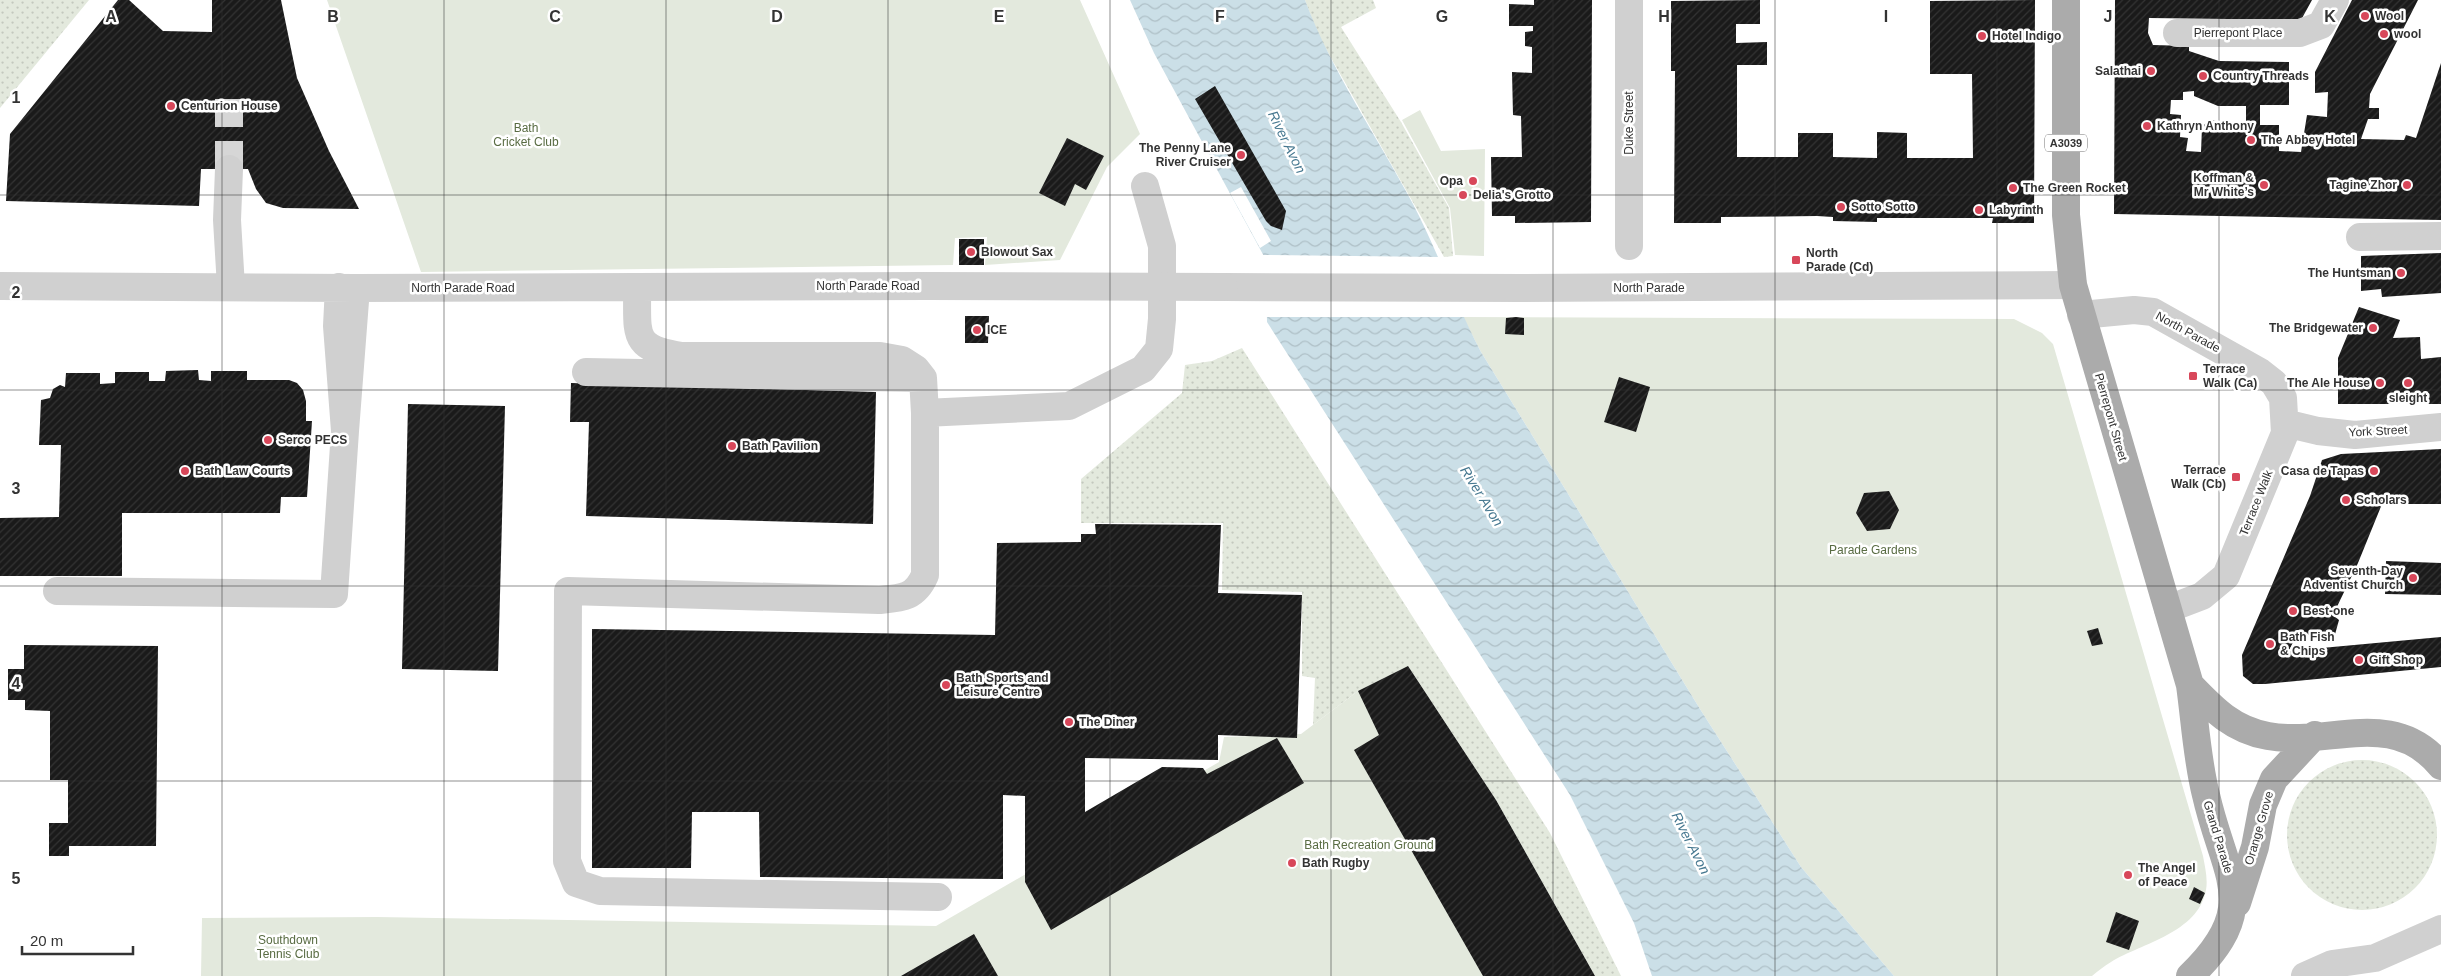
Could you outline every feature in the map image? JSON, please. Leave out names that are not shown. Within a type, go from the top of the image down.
[{"type":"main road","name":"Pierrepont Street","points":[[2066,0],[2066,215],[2073,285],[2190,685],[2218,715],[2245,729],[2268,736],[2290,738],[2315,735]]},
{"type":"main road","name":"Grand Parade","points":[[2190,685],[2206,795],[2231,876],[2233,899],[2231,921],[2208,958],[2190,976]]},
{"type":"main road","points":[[2315,735],[2388,734],[2413,742],[2433,756],[2441,766]]},
{"type":"main road","name":"Orange Grove","points":[[2231,921],[2255,846],[2263,805],[2274,778],[2315,735]]},
{"type":"street","name":"Duke Street","points":[[1629,246],[1630,0]]},
{"type":"street","name":"Pierrepont Place","points":[[2176,33],[2300,33],[2321,25],[2335,0]]},
{"type":"street","points":[[229,169],[227,220],[231,287]]},
{"type":"street","points":[[925,413],[1069,406],[1143,369],[1159,349],[1162,319],[1162,246],[1146,186]]},
{"type":"street","points":[[2360,237],[2441,236]]},
{"type":"street","name":"North Parade","points":[[1224,287],[1524,288],[2073,285]]},
{"type":"street","name":"North Parade Road","points":[[0,286],[348,288],[1224,287]]},
{"type":"street","points":[[57,591],[334,594],[345,431],[348,288]]},
{"type":"street","points":[[637,288],[638,329],[641,339],[650,349],[663,353],[682,356],[880,356],[902,360],[916,369],[922,378],[925,413],[925,575],[919,589],[902,598],[857,601],[568,591],[567,861],[576,883],[600,891],[938,897]]},
{"type":"street","name":"North Parade","points":[[2081,315],[2134,310],[2153,312],[2260,372]]},
{"type":"street","points":[[586,372],[922,378]]},
{"type":"street","name":"Terrace Walk","points":[[2168,609],[2202,596],[2226,576],[2285,433],[2283,398],[2274,383],[2260,372]]},
{"type":"street","name":"York Street","points":[[2285,423],[2318,431],[2355,434],[2441,427]]},
{"type":"street","points":[[2305,976],[2332,964],[2375,958],[2441,929]]},
{"type":"green space","points":[[0,0],[89,0],[0,108]]},
{"type":"green space","name":"Bath Cricket Club","points":[[327,0],[1080,0],[1140,134],[1107,167],[1060,260],[985,265],[987,237],[955,238],[953,265],[421,272]]},
{"type":"green space","points":[[1305,0],[1373,0],[1376,8],[1341,27],[1401,122],[1449,208],[1453,256],[1444,257],[1318,35]]},
{"type":"green space","points":[[1420,110],[1441,151],[1485,149],[1484,256],[1455,255],[1450,208],[1402,120]]},
{"type":"green space","name":"Parade Gardens","points":[[1463,317],[2014,319],[2042,333],[2053,344],[2203,856],[2207,886],[2201,905],[2192,917],[2181,927],[2111,962],[2092,976],[1894,976],[1801,867],[1700,709],[1481,352]]},
{"type":"green space","points":[[1242,348],[1550,833],[1621,976],[1595,976],[1496,800],[1408,666],[1358,691],[1313,725],[1315,678],[1302,676],[1302,592],[1222,590],[1223,523],[1081,523],[1081,479],[1182,393],[1185,365],[1212,361]]},
{"type":"green space","name":"Bath Recreation Ground","points":[[1408,666],[1496,800],[1595,976],[201,976],[202,918],[377,917],[936,926],[1219,762],[1224,737],[1301,734],[1358,691]]},
{"type":"green space","points":[[2362,760],[2377,761],[2391,765],[2404,772],[2415,782],[2425,793],[2432,806],[2436,820],[2436,850],[2432,864],[2425,877],[2415,888],[2404,898],[2391,905],[2377,909],[2362,910],[2347,909],[2333,905],[2320,898],[2309,888],[2299,877],[2292,864],[2288,850],[2287,835],[2288,820],[2292,806],[2299,793],[2309,782],[2320,772],[2333,765],[2347,761]]},
{"type":"water","name":"River Avon","points":[[1130,0],[1305,0],[1328,53],[1413,204],[1481,352],[1700,709],[1801,867],[1894,976],[1652,976],[1634,923],[1570,795],[1267,322],[1266,260],[1154,53]]},
{"type":"pier","points":[[1241,187],[1271,241],[1260,248],[1230,193]]},
{"type":"pier","points":[[1261,255],[1439,257],[1466,317],[1265,317],[1263,260]]},
{"type":"building","name":"Centurion House","points":[[118,0],[129,0],[163,31],[212,32],[212,0],[281,0],[297,78],[329,151],[359,209],[283,208],[266,203],[256,189],[248,169],[201,169],[199,206],[6,201],[10,134]]},
{"type":"building","points":[[1534,0],[1592,0],[1591,222],[1515,223],[1515,216],[1492,216],[1491,157],[1522,157],[1521,116],[1513,115],[1512,72],[1532,73],[1532,47],[1525,46],[1525,32],[1533,31],[1533,26],[1509,26],[1509,4],[1534,5]]},
{"type":"building","points":[[1760,0],[1760,24],[1736,24],[1736,43],[1767,42],[1767,65],[1737,65],[1737,157],[1798,157],[1798,133],[1833,133],[1833,157],[1877,158],[1877,132],[1907,133],[1907,158],[1973,158],[1972,74],[1930,74],[1930,1],[2035,0],[2034,223],[1992,223],[1993,218],[1877,218],[1877,222],[1833,221],[1833,217],[1817,216],[1721,217],[1721,223],[1674,223],[1675,71],[1671,71],[1671,1]]},
{"type":"building","points":[[2115,0],[2312,0],[2301,20],[2149,18],[2148,33],[2153,45],[2189,46],[2189,51],[2219,61],[2289,62],[2289,105],[2260,105],[2260,125],[2279,125],[2279,151],[2301,152],[2307,115],[2327,117],[2328,92],[2315,93],[2315,72],[2352,0],[2418,0],[2370,94],[2369,108],[2379,108],[2379,119],[2368,119],[2361,139],[2404,140],[2406,135],[2416,138],[2441,63],[2441,220],[2114,214]],"holes":[[[2194,91],[2194,96],[2218,106],[2246,106],[2246,131],[2224,131],[2223,127],[2216,121],[2209,120],[2202,127],[2201,152],[2186,151],[2188,138],[2180,137],[2181,115],[2170,114],[2171,100],[2183,100],[2183,92]]]},
{"type":"building","name":"The Penny Lane River Cruiser","points":[[1215,86],[1286,211],[1282,230],[1271,226],[1266,221],[1195,99]]},
{"type":"building","points":[[1067,138],[1104,156],[1086,190],[1075,184],[1065,206],[1039,193]]},
{"type":"building","name":"Blowout Sax","points":[[959,239],[984,239],[984,265],[959,265]]},
{"type":"building","name":"The Huntsman","points":[[2441,253],[2441,293],[2382,297],[2381,289],[2361,291],[2361,256]]},
{"type":"building","points":[[2359,307],[2400,320],[2393,338],[2420,337],[2421,359],[2441,357],[2441,404],[2338,404],[2338,358]]},
{"type":"building","name":"ICE","points":[[965,316],[989,316],[988,343],[965,343]]},
{"type":"building","points":[[1506,318],[1524,318],[1524,335],[1505,334]]},
{"type":"building","name":"Bath Law Courts","points":[[198,370],[199,380],[211,381],[211,371],[247,371],[247,380],[289,380],[297,383],[303,390],[306,401],[306,421],[312,421],[307,497],[281,497],[280,513],[122,513],[122,576],[0,576],[0,518],[59,517],[61,445],[39,445],[41,400],[50,398],[53,389],[60,385],[65,387],[66,373],[100,373],[100,384],[115,383],[115,372],[149,372],[149,381],[165,381],[166,371]]},
{"type":"building","points":[[1619,377],[1650,387],[1636,432],[1604,422]]},
{"type":"building","name":"Bath Pavilion","points":[[571,383],[876,392],[873,524],[586,516],[589,422],[570,422]]},
{"type":"building","points":[[408,404],[505,406],[498,671],[402,669]]},
{"type":"building","points":[[2441,449],[2441,504],[2382,504],[2358,563],[2333,615],[2339,620],[2334,638],[2324,640],[2298,631],[2289,651],[2441,637],[2441,667],[2265,684],[2253,684],[2243,676],[2242,655],[2310,496],[2322,460],[2341,454]]},
{"type":"building","points":[[1889,491],[1899,510],[1890,529],[1867,531],[1856,513],[1864,493]]},
{"type":"building","name":"Bath Sports and Leisure Centre","points":[[1095,524],[1221,525],[1218,593],[1302,595],[1297,738],[1218,735],[1218,760],[1085,758],[1085,812],[1162,767],[1203,768],[1207,774],[1277,738],[1304,783],[1051,930],[1025,882],[1025,796],[1003,795],[1003,879],[760,877],[759,812],[692,812],[691,868],[592,868],[592,629],[995,635],[997,543],[1081,542],[1081,534],[1096,534]]},
{"type":"building","name":"Seventh-Day Adventist Church","points":[[2386,561],[2441,563],[2441,595],[2385,594]]},
{"type":"building","points":[[2098,628],[2103,644],[2092,646],[2087,631]]},
{"type":"building","points":[[24,645],[158,646],[156,846],[69,846],[69,856],[49,856],[49,823],[68,823],[68,780],[50,780],[50,711],[25,710],[25,700],[8,700],[8,669],[24,669]]},
{"type":"building","points":[[1408,666],[1496,800],[1595,976],[1483,976],[1354,750],[1379,735],[1358,691]]},
{"type":"building","points":[[2194,887],[2205,893],[2200,904],[2189,899]]},
{"type":"building","points":[[2116,912],[2139,921],[2129,950],[2106,942]]},
{"type":"building","points":[[974,934],[998,976],[901,976]]},
{"type":"tunnel","points":[[229,96],[229,169]]},
{"type":"place","name":"Wool","points":[[2365,16]]},
{"type":"place","name":"wool","points":[[2384,34]]},
{"type":"place","name":"Hotel Indigo","points":[[1982,36]]},
{"type":"place","name":"Salathai","points":[[2151,71]]},
{"type":"place","name":"Country Threads","points":[[2203,76]]},
{"type":"place","name":"Centurion House","points":[[171,106]]},
{"type":"place","name":"Kathryn Anthony","points":[[2147,126]]},
{"type":"place","name":"The Abbey Hotel","points":[[2251,140]]},
{"type":"place","name":"The Penny Lane River Cruiser","points":[[1241,155]]},
{"type":"place","name":"Opa","points":[[1473,181]]},
{"type":"place","name":"Koffman & Mr White’s","points":[[2264,185]]},
{"type":"place","name":"Tagine Zhor","points":[[2407,185]]},
{"type":"place","name":"The Green Rocket","points":[[2013,188]]},
{"type":"place","name":"Delia's Grotto","points":[[1463,195]]},
{"type":"place","name":"Sotto Sotto","points":[[1841,207]]},
{"type":"place","name":"Labyrinth","points":[[1979,210]]},
{"type":"place","name":"Blowout Sax","points":[[971,252]]},
{"type":"place","name":"North Parade (Cd)","points":[[1796,260]]},
{"type":"place","name":"The Huntsman","points":[[2401,273]]},
{"type":"place","name":"The Bridgewater","points":[[2373,328]]},
{"type":"place","name":"ICE","points":[[977,330]]},
{"type":"place","name":"Terrace Walk (Ca)","points":[[2193,376]]},
{"type":"place","name":"The Ale House","points":[[2380,383]]},
{"type":"place","name":"sleight","points":[[2408,383]]},
{"type":"place","name":"Serco PECS","points":[[268,440]]},
{"type":"place","name":"Bath Pavilion","points":[[732,446]]},
{"type":"place","name":"Bath Law Courts","points":[[185,471]]},
{"type":"place","name":"Casa de Tapas","points":[[2374,471]]},
{"type":"place","name":"Terrace Walk (Cb)","points":[[2236,477]]},
{"type":"place","name":"Scholars","points":[[2346,500]]},
{"type":"place","name":"Seventh-Day Adventist Church","points":[[2413,578]]},
{"type":"place","name":"Best-one","points":[[2293,611]]},
{"type":"place","name":"Bath Fish & Chips","points":[[2270,644]]},
{"type":"place","name":"Gift Shop","points":[[2359,660]]},
{"type":"place","name":"Bath Sports and Leisure Centre","points":[[946,685]]},
{"type":"place","name":"The Diner","points":[[1069,722]]},
{"type":"place","name":"Bath Rugby","points":[[1292,863]]},
{"type":"place","name":"The Angel of Peace","points":[[2128,875]]},
{"type":"park label","name":"Southdown Tennis Club","points":[[288,947]]}]
